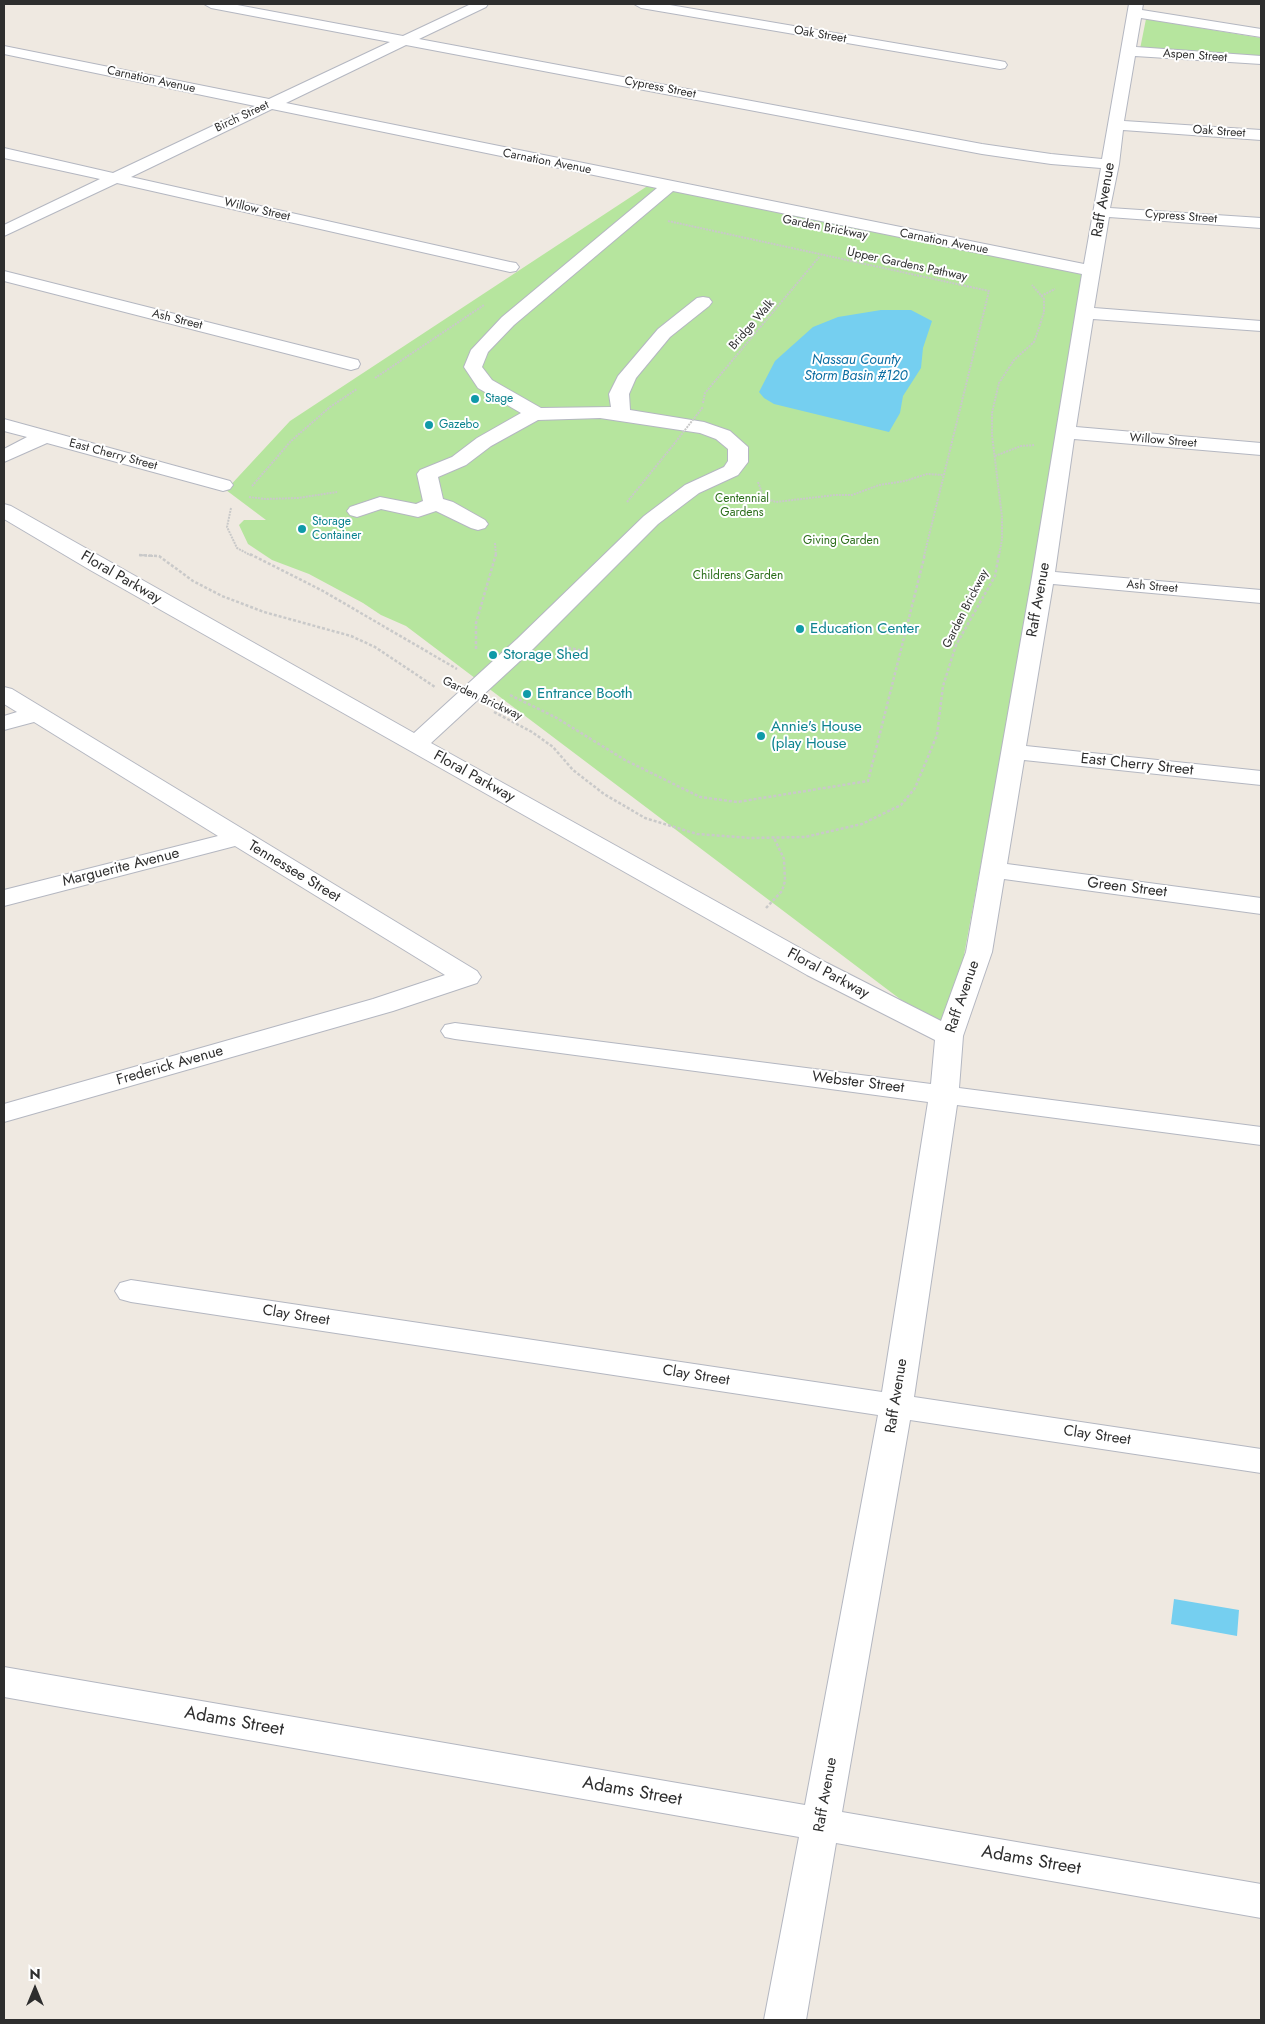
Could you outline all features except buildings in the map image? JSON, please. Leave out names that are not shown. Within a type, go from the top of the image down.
[{"type":"street","name":"Cypress Street","points":[[211,4],[982,149],[1051,159],[1111,164]]},
{"type":"street","name":"Birch Street","points":[[4,230],[481,4]]},
{"type":"street","name":"Oak Street","points":[[640,4],[1000,66]]},
{"type":"street","points":[[1135,8],[1261,33]]},
{"type":"street","name":"Raff Avenue","points":[[785,2020],[896,1407],[944,1094],[949,1036],[979,952],[1012,752],[1044,577],[1091,271],[1111,164],[1135,8]]},
{"type":"street","points":[[809,33],[826,24]]},
{"type":"street","name":"Carnation Avenue","points":[[4,50],[1091,271]]},
{"type":"street","name":"Aspen Street","points":[[1128,51],[1261,60]]},
{"type":"street","name":"Oak Street","points":[[1117,125],[1261,135]]},
{"type":"street","name":"Willow Street","points":[[4,153],[510,267]]},
{"type":"street","points":[[537,414],[484,384],[473,367],[480,350],[508,321],[670,186]]},
{"type":"street","name":"Cypress Street","points":[[1101,212],[1261,223]]},
{"type":"street","name":"Ash Street","points":[[4,276],[351,364]]},
{"type":"street","points":[[621,414],[620,394],[627,376],[664,333],[703,302]]},
{"type":"street","points":[[1086,313],[1261,326]]},
{"type":"street","points":[[416,744],[525,644],[651,520],[692,489],[716,480],[733,468],[738,462],[738,447],[723,434],[704,428],[621,414],[600,412],[537,414],[527,417],[484,442],[459,461],[427,474],[434,504]]},
{"type":"street","name":"East Cherry Street","points":[[4,425],[223,485]]},
{"type":"street","points":[[4,456],[45,436]]},
{"type":"street","name":"Willow Street","points":[[1064,440],[1261,449]]},
{"type":"street","points":[[357,511],[380,503],[418,511],[434,504],[446,506],[478,524]]},
{"type":"street","name":"Floral Parkway","points":[[4,510],[98,565],[817,969],[949,1036]]},
{"type":"street","name":"Ash Street","points":[[1044,577],[1261,597]]},
{"type":"street","name":"Tennessee Street","points":[[4,694],[467,977],[336,1018]]},
{"type":"street","points":[[4,723],[37,714]]},
{"type":"street","name":"East Cherry Street","points":[[1012,752],[1261,778]]},
{"type":"street","name":"Marguerite Avenue","points":[[4,898],[238,838]]},
{"type":"street","name":"Green Street","points":[[993,870],[1261,906]]},
{"type":"street","name":"Frederick Avenue","points":[[4,1113],[336,1018]]},
{"type":"street","name":"Webster Street","points":[[455,1031],[1261,1136]]},
{"type":"street","name":"Clay Street","points":[[131,1291],[1261,1461]]},
{"type":"street","name":"Adams Street","points":[[4,1682],[1261,1902]]},
{"type":"path","name":"Upper Gardens Pathway","points":[[637,214],[989,292],[943,475],[927,474],[905,482],[879,486],[852,494],[835,494],[776,502],[764,498],[753,473],[733,468]]},
{"type":"path","name":"Bridge Walk","points":[[670,449],[703,407],[705,393],[820,256]]},
{"type":"path","name":"Garden Brickway","points":[[98,565],[136,555],[159,556],[193,581],[222,596],[264,612],[351,636],[376,647],[434,686],[495,712],[532,732],[553,747],[573,770],[604,794],[645,818],[698,834],[751,838],[805,837],[862,824],[900,805],[915,788],[937,736],[943,686],[956,645],[995,576],[1002,539],[1002,517],[992,435],[992,413],[999,384],[1014,360],[1034,342],[1044,312],[1044,299],[1031,285],[1024,281]]},
{"type":"path","points":[[995,456],[1020,446],[1064,440]]},
{"type":"path","points":[[241,495],[265,499],[298,498],[341,490]]},
{"type":"path","points":[[478,524],[495,536],[496,554],[476,623],[476,653],[482,682]]},
{"type":"path","points":[[762,911],[770,906],[782,892],[785,881],[784,859],[774,838]]},
{"type":"green space","points":[[1146,19],[1261,38],[1261,56],[1140,49]]},
{"type":"green space","name":"Centennial Gardens","points":[[652,183],[1091,271],[949,1036],[406,626],[381,615],[363,603],[309,574],[272,560],[248,544],[239,525],[244,520],[266,520],[226,490],[290,421]]},
{"type":"water","name":"Nassau County Storm Basin #120","points":[[881,310],[911,310],[932,321],[923,348],[921,368],[903,396],[900,413],[889,432],[774,404],[764,398],[759,392],[775,361],[813,327],[838,317]]},
{"type":"water","points":[[1174,1599],[1239,1610],[1237,1636],[1171,1624]]},
{"type":"place","name":"Stage","points":[[475,399]]},
{"type":"place","name":"Gazebo","points":[[429,425]]},
{"type":"place","name":"Storage Container","points":[[302,529]]},
{"type":"place","name":"Education Center","points":[[800,629]]},
{"type":"place","name":"Storage Shed","points":[[493,655]]},
{"type":"place","name":"Entrance Booth","points":[[527,694]]},
{"type":"place","name":"Annie's House (play House","points":[[761,736]]},
{"type":"park label","name":"Giving Garden","points":[[841,541]]},
{"type":"park label","name":"Childrens Garden","points":[[738,576]]}]
